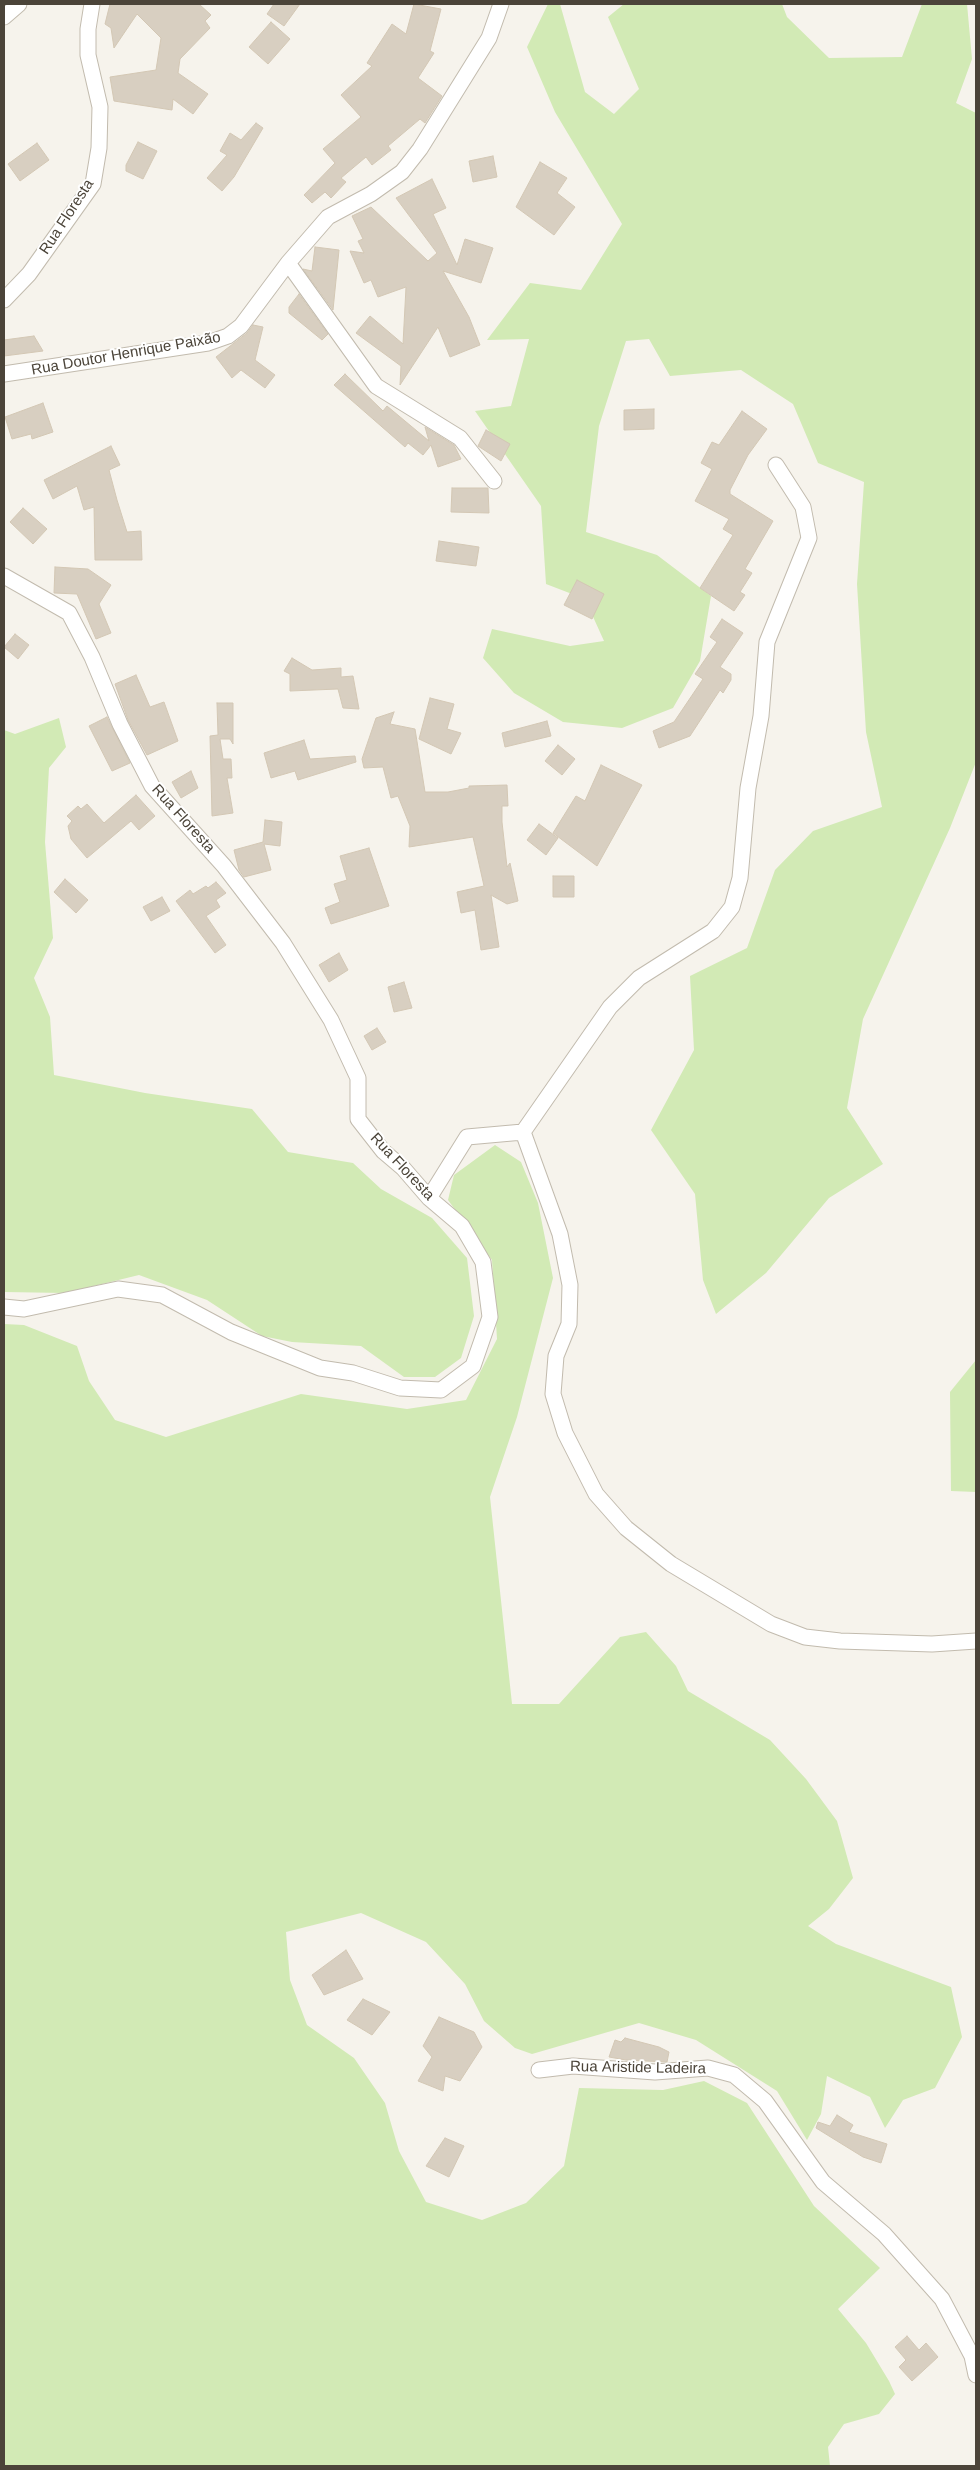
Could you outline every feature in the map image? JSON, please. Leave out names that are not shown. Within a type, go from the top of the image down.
[{"type":"street","points":[[4,17],[19,4]]},
{"type":"street","name":"Rua Floresta","points":[[4,300],[29,274],[92,184],[99,148],[100,107],[88,55],[88,29],[92,4]]},
{"type":"street","name":"Rua Doutor Henrique Paixão","points":[[4,374],[208,343],[228,336],[241,326],[288,263],[328,217],[371,194],[402,172],[420,149],[489,38],[501,4]]},
{"type":"street","points":[[288,263],[376,386],[460,438],[494,481]]},
{"type":"street","points":[[523,1132],[610,1007],[639,978],[713,930],[732,907],[740,878],[748,788],[761,716],[767,642],[809,538],[803,507],[776,465]]},
{"type":"street","name":"Rua Floresta","points":[[4,576],[69,613],[92,657],[120,724],[152,786],[224,866],[283,943],[331,1020],[358,1078],[358,1119],[383,1150],[403,1168],[429,1198],[462,1226],[483,1262],[490,1317],[473,1366],[441,1390],[400,1388],[353,1373],[320,1368],[231,1332],[162,1295],[118,1289],[24,1309],[4,1308]]},
{"type":"street","points":[[429,1198],[467,1137],[523,1132]]},
{"type":"street","points":[[523,1132],[560,1234],[570,1284],[569,1324],[556,1356],[553,1394],[565,1433],[596,1494],[626,1528],[671,1564],[771,1624],[805,1638],[932,1644],[976,1641]]},
{"type":"street","name":"Rua Aristide Ladeira","points":[[539,2070],[574,2066],[655,2072],[708,2068],[734,2075],[765,2101],[823,2182],[884,2234],[942,2299],[972,2356],[976,2375]]},
{"type":"green space","points":[[548,4],[560,4],[585,92],[614,114],[639,89],[608,17],[624,4],[782,4],[787,17],[829,58],[902,57],[922,4],[967,4],[972,59],[956,103],[976,113],[976,762],[950,828],[863,1019],[847,1108],[883,1164],[829,1198],[766,1273],[716,1314],[703,1280],[695,1194],[651,1130],[694,1050],[690,976],[747,948],[775,870],[813,831],[882,807],[866,732],[857,584],[864,482],[818,463],[793,404],[741,370],[670,376],[649,339],[626,341],[599,426],[586,532],[657,555],[711,596],[700,661],[673,708],[622,728],[563,722],[514,693],[483,658],[492,629],[570,646],[604,641],[585,599],[546,584],[541,506],[475,411],[511,406],[529,339],[487,340],[530,283],[581,290],[622,224],[555,112],[527,47]]},
{"type":"green space","points":[[59,718],[66,747],[49,768],[45,842],[53,938],[34,978],[50,1017],[54,1075],[145,1093],[252,1109],[288,1152],[353,1163],[381,1189],[432,1218],[467,1258],[474,1316],[461,1358],[435,1377],[404,1377],[361,1346],[292,1342],[262,1336],[207,1300],[139,1275],[65,1293],[4,1292],[4,730],[15,734]]},
{"type":"green space","points":[[495,1145],[521,1162],[538,1203],[553,1278],[517,1417],[490,1497],[512,1704],[559,1704],[620,1637],[646,1632],[676,1666],[688,1691],[770,1740],[806,1779],[837,1821],[853,1878],[829,1909],[808,1926],[836,1944],[951,1987],[962,2037],[935,2088],[903,2100],[885,2128],[870,2097],[827,2076],[821,2114],[807,2140],[777,2091],[696,2040],[639,2023],[532,2054],[515,2048],[484,2021],[465,1984],[426,1942],[361,1913],[286,1932],[290,1980],[307,2025],[354,2058],[385,2103],[399,2151],[426,2202],[482,2220],[526,2203],[564,2166],[579,2088],[663,2090],[704,2081],[747,2103],[814,2206],[880,2268],[838,2309],[866,2343],[895,2394],[879,2414],[844,2424],[828,2447],[830,2466],[4,2466],[4,1324],[24,1325],[77,1346],[89,1381],[115,1420],[166,1437],[301,1394],[407,1409],[466,1400],[497,1339],[492,1260],[448,1200],[454,1175]]},
{"type":"green space","points":[[976,1360],[976,1492],[951,1491],[950,1392]]},
{"type":"building","points":[[110,4],[199,4],[211,15],[205,21],[210,28],[180,59],[178,73],[208,94],[193,114],[173,99],[172,110],[114,101],[110,77],[156,70],[161,38],[137,14],[114,48],[111,28],[105,24]]},
{"type":"building","points":[[274,4],[300,4],[284,26],[267,14]]},
{"type":"building","points":[[414,4],[441,9],[430,51],[434,53],[418,78],[442,96],[425,123],[420,119],[388,146],[391,150],[372,165],[366,157],[341,178],[346,182],[331,198],[325,192],[312,203],[304,195],[335,163],[323,149],[361,117],[341,95],[372,66],[367,63],[392,24],[406,34]]},
{"type":"building","points":[[271,22],[290,39],[268,64],[249,47]]},
{"type":"building","points":[[256,123],[263,128],[234,177],[222,191],[207,178],[227,155],[220,151],[230,133],[241,140]]},
{"type":"building","points":[[138,142],[157,151],[143,179],[126,171],[126,165]]},
{"type":"building","points":[[37,143],[49,160],[20,181],[8,164]]},
{"type":"building","points":[[493,156],[497,177],[473,182],[469,161]]},
{"type":"building","points":[[540,162],[567,178],[557,193],[575,207],[554,235],[516,207]]},
{"type":"building","points":[[432,179],[446,208],[433,214],[457,265],[465,239],[493,248],[481,283],[443,271],[469,317],[480,345],[450,357],[438,327],[400,385],[401,366],[356,333],[370,316],[403,344],[406,287],[378,297],[371,280],[364,283],[350,251],[364,253],[358,241],[363,239],[352,216],[371,207],[428,261],[437,253],[396,198]]},
{"type":"building","points":[[315,247],[339,250],[333,310],[303,269],[312,271]]},
{"type":"building","points":[[299,294],[328,334],[322,340],[289,313],[289,307]]},
{"type":"building","points":[[253,325],[263,327],[255,360],[275,375],[265,388],[241,370],[232,378],[216,357],[247,333]]},
{"type":"building","points":[[34,336],[43,351],[4,356],[4,340]]},
{"type":"building","points":[[345,374],[383,411],[387,406],[429,441],[425,427],[454,445],[461,459],[438,467],[431,445],[423,455],[408,443],[405,447],[334,385]]},
{"type":"building","points":[[43,403],[53,432],[32,439],[31,434],[12,439],[5,417]]},
{"type":"building","points":[[654,409],[654,429],[624,430],[624,410]]},
{"type":"building","points":[[742,411],[767,429],[748,455],[730,490],[730,494],[773,521],[745,569],[752,573],[740,592],[745,595],[734,611],[700,588],[733,535],[723,529],[729,519],[695,501],[712,469],[701,463],[712,442],[719,445]]},
{"type":"building","points":[[486,430],[510,444],[501,461],[478,446]]},
{"type":"building","points":[[111,446],[120,465],[109,470],[117,500],[127,532],[141,531],[142,560],[95,560],[94,507],[84,510],[77,486],[53,499],[44,480]]},
{"type":"building","points":[[452,488],[488,488],[489,513],[451,512]]},
{"type":"building","points":[[23,508],[47,529],[33,544],[10,522]]},
{"type":"building","points":[[439,541],[479,547],[476,566],[436,561]]},
{"type":"building","points":[[55,567],[88,569],[111,585],[99,604],[111,633],[96,639],[77,594],[54,593]]},
{"type":"building","points":[[577,580],[604,594],[592,619],[564,605]]},
{"type":"building","points":[[722,619],[743,633],[720,667],[731,674],[731,680],[723,693],[720,690],[690,736],[659,748],[653,731],[674,722],[703,679],[695,674],[717,642],[710,637]]},
{"type":"building","points":[[15,634],[29,645],[18,659],[4,647]]},
{"type":"building","points":[[292,658],[312,670],[341,668],[341,677],[353,676],[359,709],[343,708],[338,689],[290,691],[290,674],[284,671]]},
{"type":"building","points":[[136,675],[150,707],[164,702],[178,741],[147,755],[128,720],[115,684]]},
{"type":"building","points":[[430,698],[454,704],[447,729],[461,733],[451,754],[419,739]]},
{"type":"building","points":[[217,703],[233,703],[233,744],[230,739],[220,739],[223,759],[231,759],[232,778],[227,778],[233,813],[212,816],[210,736],[218,735]]},
{"type":"building","points":[[394,712],[390,724],[415,729],[425,792],[448,792],[469,788],[469,786],[507,785],[508,806],[502,806],[502,822],[507,867],[510,863],[518,901],[507,904],[491,895],[499,947],[481,950],[475,910],[461,913],[457,892],[484,886],[473,837],[409,847],[410,826],[398,796],[391,798],[383,767],[364,768],[362,759],[376,718]]},
{"type":"building","points":[[107,717],[130,763],[112,771],[89,726]]},
{"type":"building","points":[[547,721],[551,736],[505,747],[502,733]]},
{"type":"building","points":[[304,740],[310,759],[355,756],[356,762],[298,780],[295,771],[271,778],[264,753]]},
{"type":"building","points":[[558,745],[575,759],[562,775],[545,761]]},
{"type":"building","points":[[601,765],[642,785],[597,866],[553,833],[576,796],[585,801]]},
{"type":"building","points":[[191,771],[198,788],[181,798],[172,782]]},
{"type":"building","points":[[136,795],[155,816],[139,830],[131,821],[87,858],[71,839],[68,826],[72,821],[67,816],[78,806],[81,809],[87,804],[104,823]]},
{"type":"building","points":[[265,820],[282,822],[280,846],[264,844],[271,870],[244,877],[239,870],[234,850],[263,842]]},
{"type":"building","points":[[539,824],[558,838],[546,855],[527,840]]},
{"type":"building","points":[[369,848],[389,906],[331,924],[325,908],[340,902],[334,884],[347,880],[340,856]]},
{"type":"building","points":[[553,876],[574,876],[574,897],[553,897]]},
{"type":"building","points":[[65,879],[88,900],[76,913],[54,892]]},
{"type":"building","points":[[216,882],[226,893],[216,900],[220,907],[206,916],[226,945],[215,953],[176,901],[190,890],[193,894],[206,886],[208,888]]},
{"type":"building","points":[[162,897],[170,911],[151,921],[143,907]]},
{"type":"building","points":[[339,953],[348,970],[329,982],[319,965]]},
{"type":"building","points":[[404,982],[412,1008],[394,1012],[388,987]]},
{"type":"building","points":[[377,1028],[386,1042],[372,1050],[364,1036]]},
{"type":"building","points":[[346,1950],[363,1979],[324,1995],[312,1975]]},
{"type":"building","points":[[363,1999],[390,2012],[372,2035],[347,2020]]},
{"type":"building","points":[[439,2017],[474,2032],[482,2047],[460,2081],[445,2076],[443,2091],[418,2081],[432,2057],[423,2046]]},
{"type":"building","points":[[625,2038],[659,2047],[669,2052],[667,2062],[626,2060],[609,2057],[615,2040],[621,2042]]},
{"type":"building","points":[[837,2115],[853,2125],[849,2132],[887,2144],[881,2163],[863,2157],[816,2128],[818,2122],[830,2126]]},
{"type":"building","points":[[445,2138],[464,2146],[449,2177],[426,2166]]},
{"type":"building","points":[[907,2336],[919,2350],[926,2343],[938,2357],[912,2381],[899,2367],[906,2360],[895,2347]]}]
